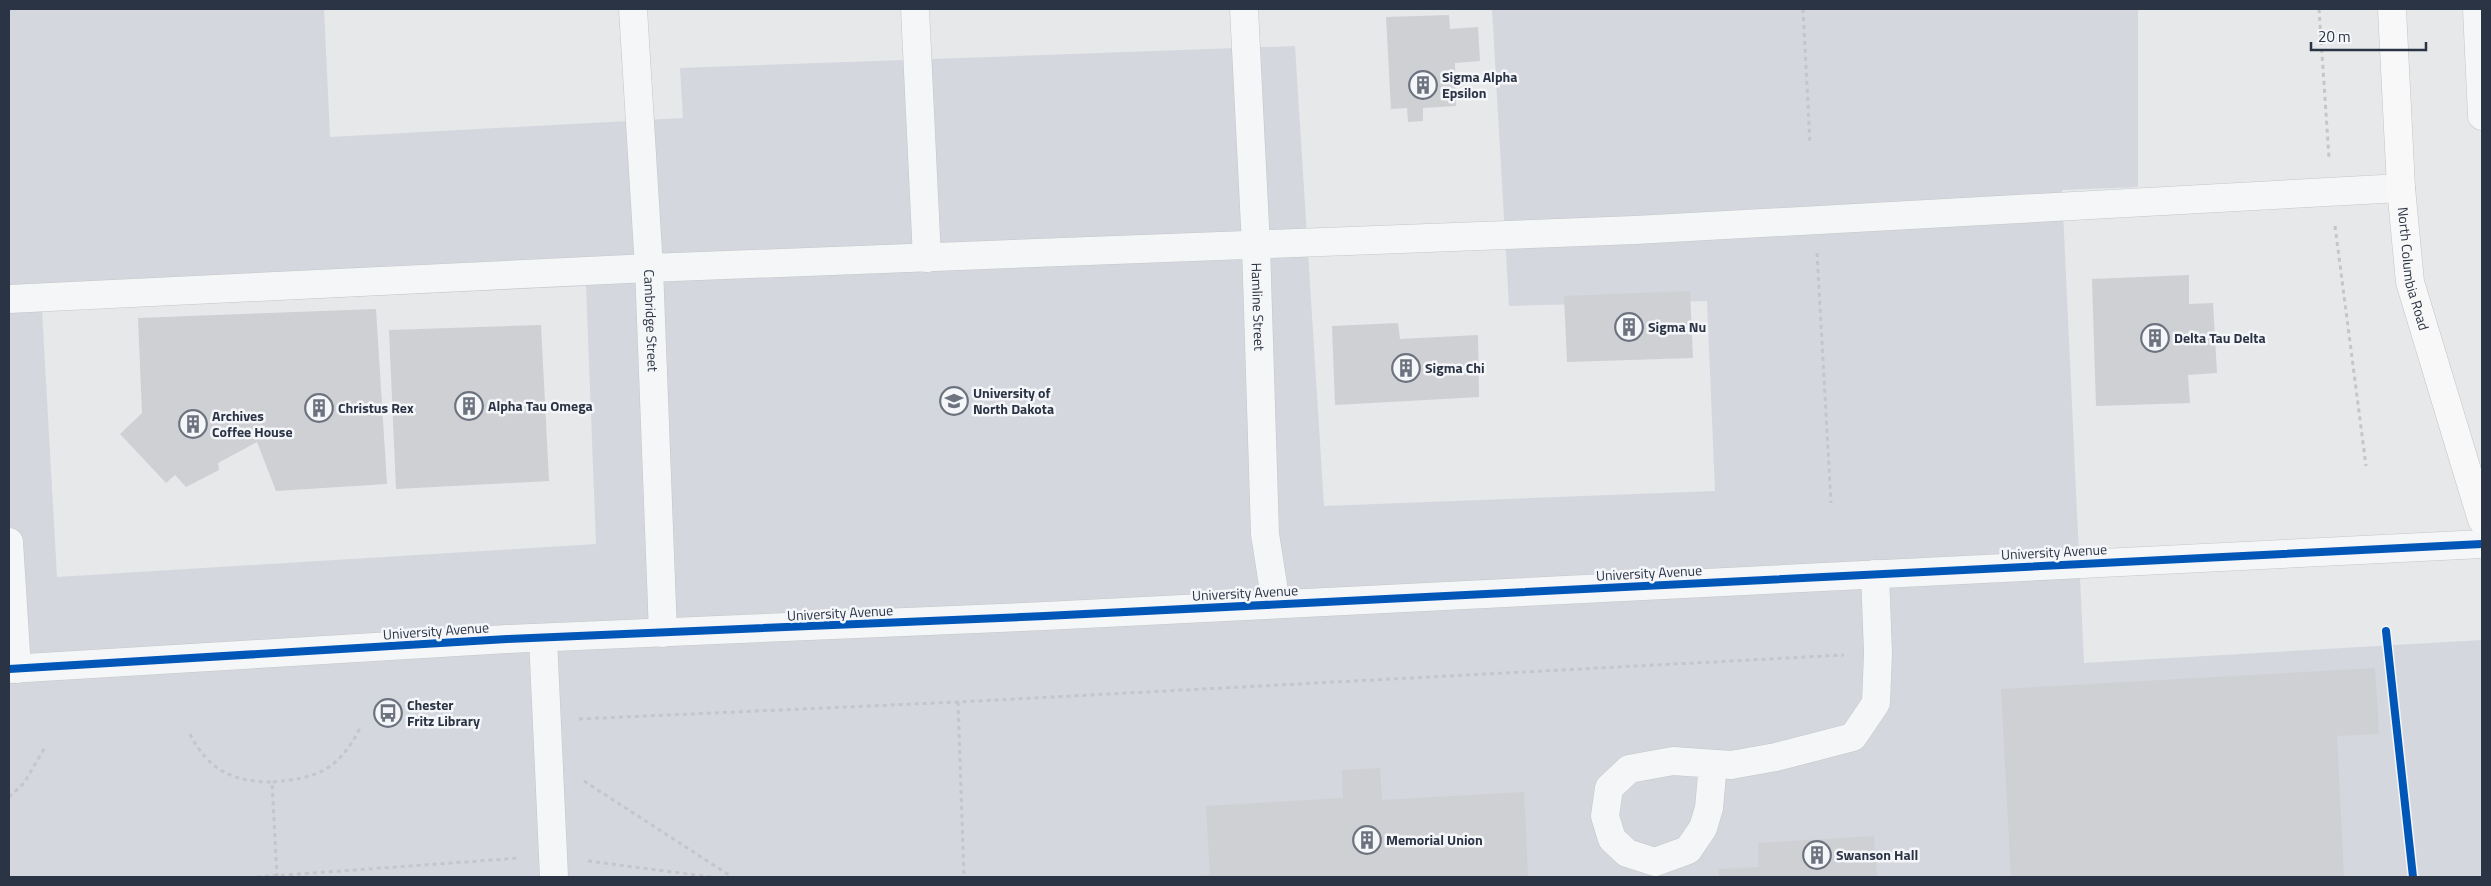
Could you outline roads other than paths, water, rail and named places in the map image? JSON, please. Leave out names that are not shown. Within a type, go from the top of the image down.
[{"type":"main road","name":"North Columbia Road","points":[[2392,9],[2401,188],[2410,282],[2482,520]]},
{"type":"street","name":"Cambridge Street","points":[[633,9],[648,268],[663,633]]},
{"type":"street","points":[[915,9],[927,258]]},
{"type":"street","name":"Hamline Street","points":[[1244,9],[1256,246],[1265,534],[1276,604]]},
{"type":"street","points":[[2477,9],[2482,116]]},
{"type":"street","points":[[9,299],[648,268],[1256,246],[1815,220],[2401,188]]},
{"type":"street","points":[[9,542],[13,669]]},
{"type":"street","name":"University Avenue","points":[[13,669],[543,638],[1276,604],[2482,544]]},
{"type":"street","points":[[1713,764],[1731,765],[1776,757],[1853,737],[1876,703],[1878,653],[1875,574]]},
{"type":"street","points":[[543,638],[553,867]]},
{"type":"place","name":"Sigma Alpha Epsilon","points":[[1423,85]]},
{"type":"place","name":"Sigma Nu","points":[[1629,327]]},
{"type":"place","name":"Delta Tau Delta","points":[[2155,338]]},
{"type":"place","name":"Sigma Chi","points":[[1406,368]]},
{"type":"place","name":"University of North Dakota","points":[[954,401]]},
{"type":"place","name":"Alpha Tau Omega","points":[[469,406]]},
{"type":"place","name":"Christus Rex","points":[[319,408]]},
{"type":"place","name":"Archives Coffee House","points":[[193,424]]},
{"type":"place","name":"Chester Fritz Library","points":[[388,713]]},
{"type":"place","name":"Memorial Union","points":[[1367,840]]},
{"type":"place","name":"Swanson Hall","points":[[1817,855]]}]
